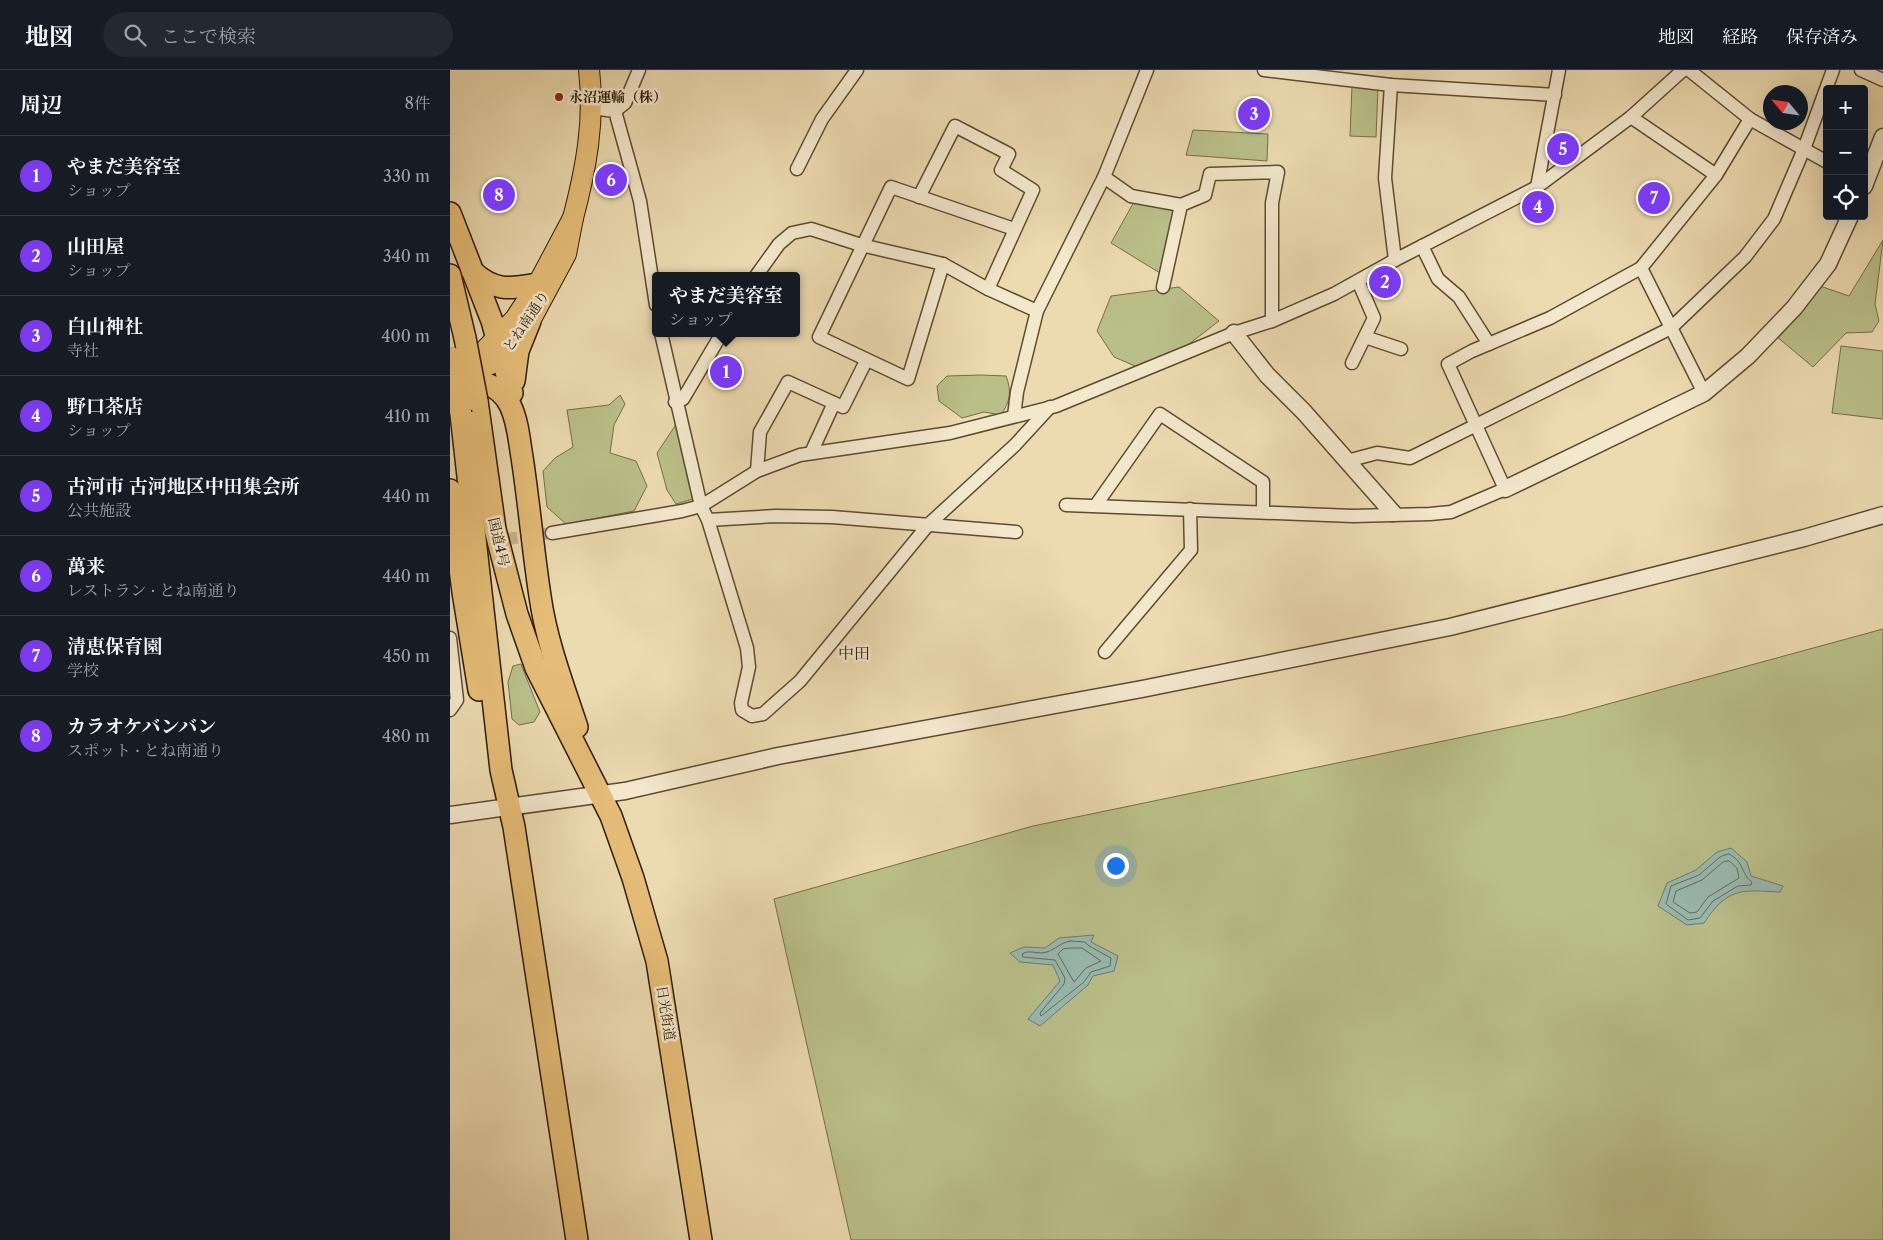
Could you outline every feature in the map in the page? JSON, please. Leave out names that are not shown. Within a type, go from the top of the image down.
[{"type":"highway","points":[[450,212],[471,271],[490,316],[512,393],[531,511],[540,597],[547,632],[598,794]]},
{"type":"highway","points":[[471,271],[483,281],[501,288],[538,284]]},
{"type":"highway","name":"国道4号","points":[[450,275],[464,338],[462,385],[501,770],[512,817]]},
{"type":"highway","points":[[512,393],[515,363],[530,321]]},
{"type":"highway","points":[[462,385],[492,364],[500,348]]},
{"type":"highway","points":[[450,387],[466,381],[462,385]]},
{"type":"highway","points":[[462,385],[495,387],[510,405],[515,419]]},
{"type":"highway","name":"国道4号","points":[[462,385],[495,530],[517,614],[536,668],[598,794]]},
{"type":"highway","points":[[450,490],[472,650],[484,714],[501,770]]},
{"type":"highway","name":"日光街道","points":[[598,794],[611,816],[636,886],[657,961],[701,1240]]},
{"type":"highway","points":[[512,817],[577,1240]]},
{"type":"main road","name":"とね南通り","points":[[500,348],[530,321],[566,254],[587,159],[591,108],[589,70]]},
{"type":"main road","name":"とね南通り","points":[[500,348],[515,319],[538,284],[573,218]]},
{"type":"street","points":[[591,108],[615,111],[625,103],[639,70]]},
{"type":"street","points":[[797,169],[822,119],[858,70]]},
{"type":"street","points":[[1014,416],[1017,392],[1037,310],[1104,177],[1147,70]]},
{"type":"street","points":[[1264,70],[1368,76],[1391,85],[1555,94]]},
{"type":"street","points":[[1538,187],[1559,70]]},
{"type":"street","points":[[552,533],[682,511],[701,506],[756,472],[800,455],[950,433],[1050,407],[1234,333],[1272,321],[1334,294],[1394,260],[1538,187],[1631,117],[1684,70]]},
{"type":"street","points":[[1689,70],[1750,119],[1823,160]]},
{"type":"street","points":[[1347,461],[1377,453],[1410,458],[1475,428],[1671,328],[1745,257],[1774,218],[1804,149],[1833,70]]},
{"type":"street","points":[[1861,70],[1883,80]]},
{"type":"street","points":[[1391,85],[1385,178],[1394,260]]},
{"type":"street","points":[[615,111],[640,201],[652,279]]},
{"type":"street","points":[[1631,117],[1716,175]]},
{"type":"street","points":[[1505,489],[1475,428],[1448,364],[1550,318],[1641,268],[1716,175],[1750,119]]},
{"type":"street","points":[[919,197],[955,126],[1009,154],[1001,170],[1033,190],[988,289]]},
{"type":"street","points":[[1868,176],[1883,137]]},
{"type":"street","points":[[1104,177],[1130,196],[1181,205],[1205,195],[1210,174],[1278,172],[1272,203],[1272,321]]},
{"type":"street","points":[[943,264],[908,379],[866,361],[819,337],[890,187],[1014,229]]},
{"type":"street","points":[[1163,287],[1181,205]]},
{"type":"street","points":[[1066,505],[1263,511],[1353,516],[1451,512],[1505,489],[1704,393],[1748,356],[1794,308],[1828,264],[1848,220]]},
{"type":"street","points":[[759,272],[779,244],[792,233],[801,229],[811,229],[861,246],[943,264],[988,289],[1037,310]]},
{"type":"street","points":[[1422,246],[1438,279],[1459,297],[1489,344]]},
{"type":"street","points":[[1641,268],[1704,393]]},
{"type":"street","points":[[1352,363],[1374,318],[1358,281]]},
{"type":"street","points":[[1234,333],[1267,375],[1304,412],[1393,514]]},
{"type":"street","points":[[662,337],[675,402],[701,506],[708,520],[747,648],[748,667],[740,703],[742,710],[752,716],[763,714],[800,681],[928,525],[1015,445],[1050,407]]},
{"type":"street","points":[[675,402],[683,399],[720,337]]},
{"type":"street","points":[[1365,337],[1401,349]]},
{"type":"street","points":[[756,472],[760,432],[788,382],[844,407],[866,361]]},
{"type":"street","points":[[812,453],[834,403]]},
{"type":"street","points":[[1096,505],[1160,414],[1262,482],[1263,511]]},
{"type":"street","points":[[1105,652],[1192,550],[1190,509]]},
{"type":"street","points":[[450,815],[512,817],[598,794],[632,789],[778,756],[1132,691],[1450,627],[1804,538],[1883,515]]},
{"type":"street","points":[[708,520],[776,516],[1016,532]]},
{"type":"street","points":[[450,638],[457,700],[450,710]]},
{"type":"green space","points":[[1352,86],[1378,87],[1376,137],[1350,136]]},
{"type":"green space","points":[[1193,130],[1268,134],[1267,161],[1186,155]]},
{"type":"green space","points":[[1135,200],[1176,209],[1160,273],[1111,243]]},
{"type":"green space","points":[[1883,240],[1875,304],[1879,321],[1872,332],[1846,333],[1813,367],[1776,336],[1820,286],[1849,296]]},
{"type":"green space","points":[[1179,287],[1219,321],[1185,347],[1135,366],[1114,357],[1097,331],[1111,296]]},
{"type":"green space","points":[[1841,346],[1883,351],[1883,419],[1832,413]]},
{"type":"green space","points":[[947,376],[1006,376],[1009,396],[1001,415],[984,412],[962,418],[939,401],[937,386]]},
{"type":"green space","points":[[620,395],[625,404],[614,425],[610,453],[636,461],[647,486],[634,511],[566,524],[547,507],[543,471],[555,458],[573,447],[567,410],[609,405]]},
{"type":"green space","points":[[677,423],[693,499],[676,504],[667,490],[657,453]]},
{"type":"green space","points":[[1883,629],[1883,1240],[851,1240],[774,899],[1033,826],[1564,716]]},
{"type":"green space","points":[[521,664],[540,712],[534,722],[519,725],[512,719],[508,682],[513,666]]},
{"type":"water","points":[[1731,848],[1747,862],[1751,876],[1783,886],[1780,892],[1745,891],[1736,893],[1721,903],[1704,923],[1687,925],[1658,906],[1667,883],[1696,870],[1717,852]]},
{"type":"water","points":[[1094,935],[1091,942],[1118,956],[1114,971],[1093,976],[1088,985],[1040,1026],[1028,1019],[1060,981],[1053,965],[1020,962],[1010,953],[1024,947],[1045,948],[1059,938]]},
{"type":"tunnel","points":[[470,544],[552,533]]},
{"type":"place","name":"永沼運輸（株）","points":[[559,97]]},
{"type":"place","name":"白山神社","points":[[1254,114]]},
{"type":"place","name":"古河市 古河地区中田集会所","points":[[1563,149]]},
{"type":"place","name":"萬来","points":[[611,180]]},
{"type":"place","name":"カラオケバンバン","points":[[499,195]]},
{"type":"place","name":"清恵保育園","points":[[1654,198]]},
{"type":"place","name":"野口茶店","points":[[1538,207]]},
{"type":"place","name":"山田屋","points":[[1385,282]]},
{"type":"place","name":"やまだ美容室","points":[[726,372]]},
{"type":"district","name":"中田","points":[[854,653]]}]
